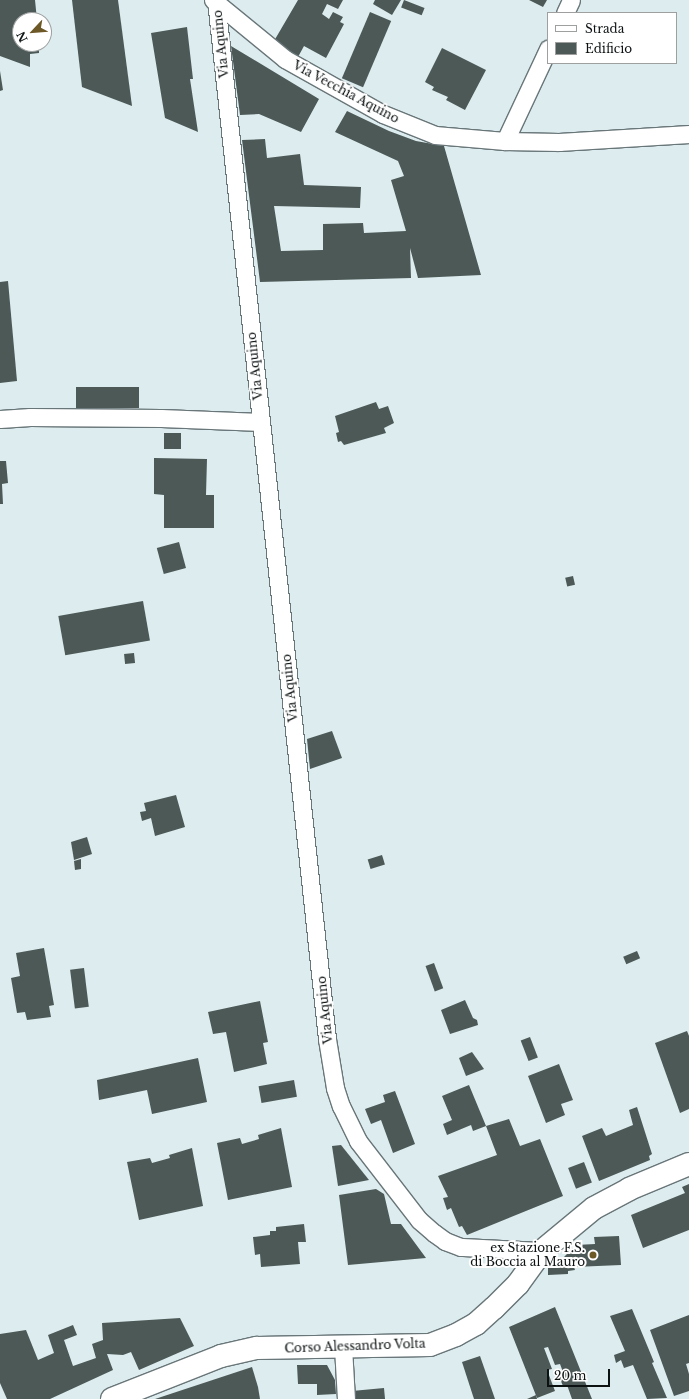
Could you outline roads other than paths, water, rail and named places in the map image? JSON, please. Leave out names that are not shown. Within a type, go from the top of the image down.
[{"type":"main road","name":"Corso Alessandro Volta","points":[[112,1399],[221,1356],[256,1348],[430,1345],[456,1335],[476,1324],[503,1300],[518,1284],[542,1251],[594,1208],[629,1189],[689,1164]]},
{"type":"street","points":[[565,12],[571,0]]},
{"type":"street","name":"Via Vecchia Aquino","points":[[215,1],[285,59],[383,114],[435,135],[505,141],[559,142],[689,134]]},
{"type":"street","name":"Via Aquino","points":[[215,1],[327,1038],[333,1076],[341,1106],[358,1141],[419,1220],[434,1233],[445,1241],[460,1247],[542,1251]]},
{"type":"street","points":[[505,141],[547,51]]},
{"type":"street","points":[[0,419],[30,417],[161,418],[261,422]]},
{"type":"street","points":[[342,1347],[346,1399]]},
{"type":"place","name":"ex Stazione F.S. di Boccia al Mauro","points":[[593,1255]]}]
